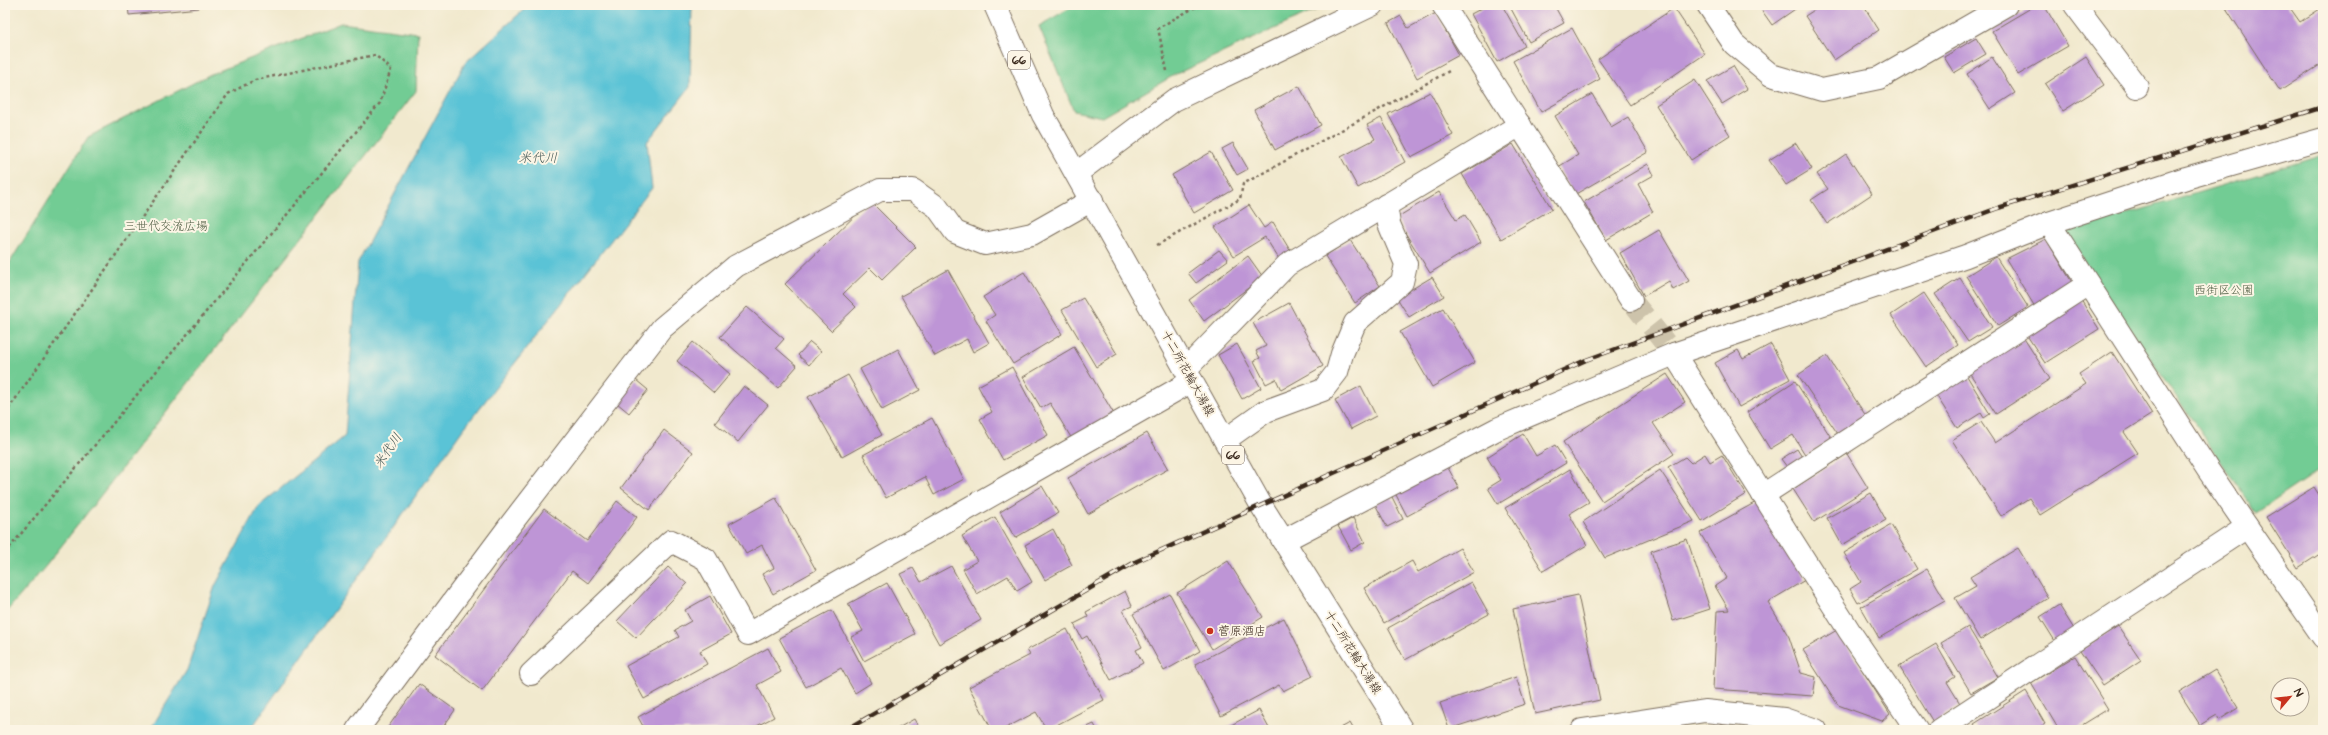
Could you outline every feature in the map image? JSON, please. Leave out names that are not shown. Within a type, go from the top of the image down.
[{"type":"street","name":"十二所花輪大湯線","points":[[995,5],[1043,115],[1077,173],[1225,440],[1283,541],[1402,730]]},
{"type":"street","points":[[1077,173],[1174,100],[1372,5]]},
{"type":"street","points":[[1443,5],[1631,300]]},
{"type":"street","points":[[1708,5],[1734,44],[1771,75],[1822,90],[1879,78],[2006,5]]},
{"type":"street","points":[[2075,5],[2137,87]]},
{"type":"street","points":[[531,674],[671,541],[706,559],[748,634],[1189,375],[1287,265],[1520,125]]},
{"type":"street","points":[[1283,541],[1497,429],[1674,354],[1966,256],[2049,224],[2186,178],[2323,139]]},
{"type":"street","points":[[357,730],[508,528],[662,328],[736,266],[880,190],[913,190],[937,207],[955,232],[985,244],[1032,234],[1092,200]]},
{"type":"street","points":[[1225,440],[1266,412],[1323,390],[1337,372],[1342,354],[1356,323],[1402,282],[1406,264],[1389,224],[1386,205]]},
{"type":"street","points":[[2049,224],[2208,470],[2323,637]]},
{"type":"street","points":[[1763,495],[2088,284]]},
{"type":"street","points":[[1674,354],[1850,632],[1917,730]]},
{"type":"street","points":[[1939,730],[2247,527]]},
{"type":"street","points":[[1582,730],[1705,711],[1784,719],[1816,730]]},
{"type":"path","points":[[1174,100],[1158,28],[1199,5]]},
{"type":"path","points":[[5,414],[228,94],[255,80],[375,55],[391,69],[380,103],[5,553]]},
{"type":"path","points":[[1157,245],[1240,199],[1243,184],[1476,56]]},
{"type":"green space","points":[[1075,5],[1327,5],[1176,74],[1102,117],[1074,111],[1039,26]]},
{"type":"green space","name":"三世代交流広場","points":[[341,23],[418,33],[416,91],[45,567],[5,613],[5,270],[88,137],[211,74]]},
{"type":"green space","name":"西街区公園","points":[[2323,155],[2323,468],[2256,513],[2064,233]]},
{"type":"water","name":"米代川","points":[[529,5],[692,5],[690,87],[647,142],[652,188],[461,432],[250,730],[150,730],[187,670],[215,586],[259,506],[345,436],[358,262],[465,63]]},
{"type":"building","points":[[128,5],[199,5],[199,8],[129,15]]},
{"type":"building","points":[[1488,5],[1502,5],[1525,46],[1497,62],[1471,14]]},
{"type":"building","points":[[1509,5],[1554,5],[1564,23],[1529,42]]},
{"type":"building","points":[[1758,5],[1801,5],[1772,25]]},
{"type":"building","points":[[1822,5],[1863,5],[1879,30],[1834,60],[1805,16]]},
{"type":"building","points":[[2036,5],[2044,5],[2068,46],[2018,75],[1992,31]]},
{"type":"building","points":[[2224,5],[2288,5],[2300,22],[2323,7],[2323,63],[2280,91]]},
{"type":"building","points":[[1674,8],[1705,54],[1630,105],[1598,59]]},
{"type":"building","points":[[1436,13],[1459,55],[1417,78],[1388,23],[1401,16],[1408,28]]},
{"type":"building","points":[[1572,28],[1600,79],[1541,112],[1513,61]]},
{"type":"building","points":[[1976,38],[1986,54],[1954,73],[1944,57]]},
{"type":"building","points":[[1992,57],[2015,93],[1990,109],[1967,74]]},
{"type":"building","points":[[2086,57],[2104,85],[2063,111],[2045,84]]},
{"type":"building","points":[[1733,66],[1747,89],[1722,104],[1707,81]]},
{"type":"building","points":[[1695,80],[1730,135],[1691,160],[1656,105]]},
{"type":"building","points":[[1299,86],[1321,125],[1275,150],[1254,110]]},
{"type":"building","points":[[1430,92],[1453,135],[1411,157],[1388,114]]},
{"type":"building","points":[[1592,94],[1611,127],[1628,117],[1648,152],[1574,195],[1558,167],[1578,155],[1555,116]]},
{"type":"building","points":[[1381,118],[1405,162],[1358,188],[1341,157],[1375,139],[1367,125]]},
{"type":"building","points":[[1233,143],[1248,169],[1237,175],[1222,149]]},
{"type":"building","points":[[1796,143],[1812,169],[1786,185],[1769,160]]},
{"type":"building","points":[[1513,144],[1552,209],[1501,239],[1462,174]]},
{"type":"building","points":[[1211,152],[1233,190],[1194,213],[1172,175]]},
{"type":"building","points":[[1846,154],[1872,194],[1827,224],[1811,200],[1828,189],[1817,174]]},
{"type":"building","points":[[1648,164],[1654,175],[1638,184],[1653,212],[1606,240],[1584,202]]},
{"type":"building","points":[[1439,192],[1456,220],[1465,215],[1481,242],[1430,273],[1396,218]]},
{"type":"building","points":[[870,201],[916,247],[882,280],[870,268],[843,294],[856,307],[831,331],[785,284]]},
{"type":"building","points":[[1249,205],[1264,228],[1273,222],[1291,252],[1279,259],[1265,237],[1234,256],[1215,227]]},
{"type":"building","points":[[1659,230],[1689,281],[1673,290],[1669,281],[1644,296],[1620,253]]},
{"type":"building","points":[[2046,239],[2073,284],[2035,307],[2006,259]]},
{"type":"building","points":[[1350,240],[1380,286],[1355,303],[1325,256]]},
{"type":"building","points":[[1219,250],[1228,260],[1196,283],[1188,273]]},
{"type":"building","points":[[1248,256],[1263,277],[1204,321],[1189,300]]},
{"type":"building","points":[[1996,257],[2028,307],[1998,326],[1966,276]]},
{"type":"building","points":[[948,270],[989,343],[973,352],[967,339],[935,356],[901,296]]},
{"type":"building","points":[[1024,272],[1062,334],[1013,364],[986,321],[995,315],[983,297]]},
{"type":"building","points":[[1432,277],[1444,296],[1409,317],[1397,298]]},
{"type":"building","points":[[1960,278],[1992,327],[1968,342],[1935,294]]},
{"type":"building","points":[[1924,293],[1958,345],[1926,367],[1891,315]]},
{"type":"building","points":[[1083,298],[1117,354],[1096,367],[1062,310]]},
{"type":"building","points":[[2081,300],[2099,329],[2045,363],[2026,334]]},
{"type":"building","points":[[1289,303],[1323,366],[1281,390],[1276,379],[1266,384],[1254,361],[1260,358],[1256,351],[1266,346],[1253,323]]},
{"type":"building","points":[[747,307],[784,339],[776,348],[797,366],[778,388],[720,337]]},
{"type":"building","points":[[1443,308],[1475,362],[1432,387],[1400,332]]},
{"type":"building","points":[[2023,337],[2050,379],[1996,414],[1969,372]]},
{"type":"building","points":[[693,342],[730,374],[714,393],[677,361]]},
{"type":"building","points":[[810,342],[821,351],[809,365],[798,355]]},
{"type":"building","points":[[1237,344],[1261,388],[1242,399],[1218,355]]},
{"type":"building","points":[[1771,344],[1790,379],[1739,407],[1715,363],[1738,350],[1743,359]]},
{"type":"building","points":[[1074,347],[1114,414],[1072,439],[1050,403],[1041,408],[1023,377]]},
{"type":"building","points":[[898,349],[920,390],[882,410],[860,369]]},
{"type":"building","points":[[2112,352],[2152,414],[2124,432],[2138,453],[2040,515],[2029,498],[2001,516],[1952,440],[1981,422],[1995,443],[2086,384],[2079,374]]},
{"type":"building","points":[[1827,356],[1866,416],[1838,434],[1798,375]]},
{"type":"building","points":[[1012,367],[1048,435],[1003,460],[980,419],[992,412],[978,386]]},
{"type":"building","points":[[1667,374],[1685,402],[1653,423],[1674,454],[1602,501],[1563,442]]},
{"type":"building","points":[[848,375],[882,435],[842,457],[808,397]]},
{"type":"building","points":[[1967,376],[1990,414],[1984,418],[1981,413],[1957,428],[1936,395]]},
{"type":"building","points":[[636,380],[648,390],[629,413],[617,403]]},
{"type":"building","points":[[1795,381],[1832,439],[1806,456],[1793,435],[1770,449],[1747,412]]},
{"type":"building","points":[[744,386],[768,405],[738,442],[715,423]]},
{"type":"building","points":[[1361,386],[1376,416],[1351,429],[1335,400]]},
{"type":"building","points":[[932,418],[964,479],[934,495],[925,477],[886,498],[863,455]]},
{"type":"building","points":[[664,430],[693,452],[649,510],[621,488]]},
{"type":"building","points":[[1147,433],[1168,469],[1088,514],[1068,478]]},
{"type":"building","points":[[1523,434],[1536,456],[1555,445],[1566,463],[1498,504],[1488,488],[1501,480],[1487,457]]},
{"type":"building","points":[[1797,449],[1805,462],[1790,471],[1781,459]]},
{"type":"building","points":[[1705,454],[1710,462],[1722,455],[1746,494],[1702,521],[1668,467],[1685,457],[1691,463]]},
{"type":"building","points":[[1847,454],[1868,488],[1814,522],[1793,489]]},
{"type":"building","points":[[1447,466],[1459,488],[1407,516],[1395,493]]},
{"type":"building","points":[[1570,469],[1589,502],[1569,514],[1587,545],[1543,571],[1505,508]]},
{"type":"building","points":[[1660,470],[1694,521],[1605,558],[1583,522]]},
{"type":"building","points":[[1042,486],[1058,513],[1015,538],[1000,512]]},
{"type":"building","points":[[2314,487],[2323,501],[2323,552],[2298,568],[2266,517]]},
{"type":"building","points":[[1871,493],[1886,520],[1842,545],[1827,518]]},
{"type":"building","points":[[1391,495],[1403,519],[1387,527],[1375,504]]},
{"type":"building","points":[[776,498],[816,570],[773,594],[762,574],[774,568],[762,545],[746,554],[729,524]]},
{"type":"building","points":[[617,501],[637,517],[588,583],[572,571],[482,691],[435,655],[544,509],[587,541]]},
{"type":"building","points":[[1758,501],[1805,580],[1768,602],[1789,637],[1801,673],[1816,677],[1813,696],[1713,689],[1717,611],[1729,610],[1715,586],[1727,578],[1700,533]]},
{"type":"building","points":[[995,517],[1032,582],[1017,591],[1008,576],[977,594],[963,569],[977,561],[962,536]]},
{"type":"building","points":[[1353,518],[1365,542],[1351,550],[1338,526]]},
{"type":"building","points":[[1891,525],[1917,569],[1858,603],[1850,589],[1861,582],[1844,553]]},
{"type":"building","points":[[1053,529],[1072,565],[1045,580],[1025,545]]},
{"type":"building","points":[[1687,539],[1710,609],[1673,621],[1651,551]]},
{"type":"building","points":[[1460,548],[1474,572],[1384,623],[1364,588],[1412,561],[1418,572]]},
{"type":"building","points":[[2018,548],[2048,598],[1980,640],[1955,598],[1976,586],[1970,577]]},
{"type":"building","points":[[1228,561],[1263,617],[1212,649],[1177,593]]},
{"type":"building","points":[[951,566],[981,620],[939,644],[900,574],[913,568],[921,582]]},
{"type":"building","points":[[668,567],[687,584],[636,638],[617,621]]},
{"type":"building","points":[[1927,569],[1945,600],[1879,638],[1861,607]]},
{"type":"building","points":[[1471,582],[1489,614],[1405,660],[1388,628]]},
{"type":"building","points":[[887,583],[915,634],[864,661],[851,637],[863,631],[848,604]]},
{"type":"building","points":[[1125,591],[1132,606],[1123,610],[1142,647],[1136,650],[1143,663],[1111,680],[1087,636],[1082,639],[1074,624],[1088,617],[1086,612]]},
{"type":"building","points":[[1170,594],[1200,651],[1164,671],[1133,614]]},
{"type":"building","points":[[1578,595],[1600,700],[1535,714],[1513,609]]},
{"type":"building","points":[[710,596],[731,634],[700,651],[707,664],[644,699],[626,666],[679,637],[675,630],[691,621],[685,610]]},
{"type":"building","points":[[2059,605],[2074,629],[2055,641],[2040,617]]},
{"type":"building","points":[[832,610],[871,683],[855,693],[841,668],[806,687],[779,638]]},
{"type":"building","points":[[1284,618],[1313,676],[1283,691],[1279,685],[1221,716],[1195,664]]},
{"type":"building","points":[[2118,626],[2141,660],[2103,685],[2080,651]]},
{"type":"building","points":[[1968,627],[1998,677],[1971,693],[1941,643]]},
{"type":"building","points":[[1067,629],[1104,700],[1047,730],[1036,712],[1002,730],[992,730],[969,687],[1030,655],[1027,650]]},
{"type":"building","points":[[1837,630],[1890,714],[1882,721],[1838,705],[1803,650]]},
{"type":"building","points":[[1936,644],[1955,677],[1947,682],[1961,705],[1933,722],[1899,666]]},
{"type":"building","points":[[768,648],[781,672],[757,685],[774,717],[749,730],[645,730],[638,717]]},
{"type":"building","points":[[2075,656],[2108,709],[2074,730],[2059,730],[2031,683]]},
{"type":"building","points":[[2215,670],[2238,708],[2219,720],[2217,715],[2200,725],[2179,692]]},
{"type":"building","points":[[1516,677],[1525,704],[1449,729],[1440,703]]},
{"type":"building","points":[[419,684],[455,710],[441,730],[386,730]]},
{"type":"building","points":[[2026,691],[2045,724],[2035,730],[1977,730],[1974,724]]},
{"type":"building","points":[[1259,710],[1270,730],[1222,730]]},
{"type":"building","points":[[914,719],[920,730],[895,730]]},
{"type":"building","points":[[1350,723],[1354,730],[1337,730]]},
{"type":"building","points":[[1094,724],[1097,730],[1080,730]]},
{"type":"tunnel","points":[[1631,300],[1674,354]]},
{"type":"railway","points":[[846,730],[1137,561],[1586,360],[1998,208],[2323,107]]},
{"type":"place","name":"菅原酒店","points":[[1210,631]]}]
